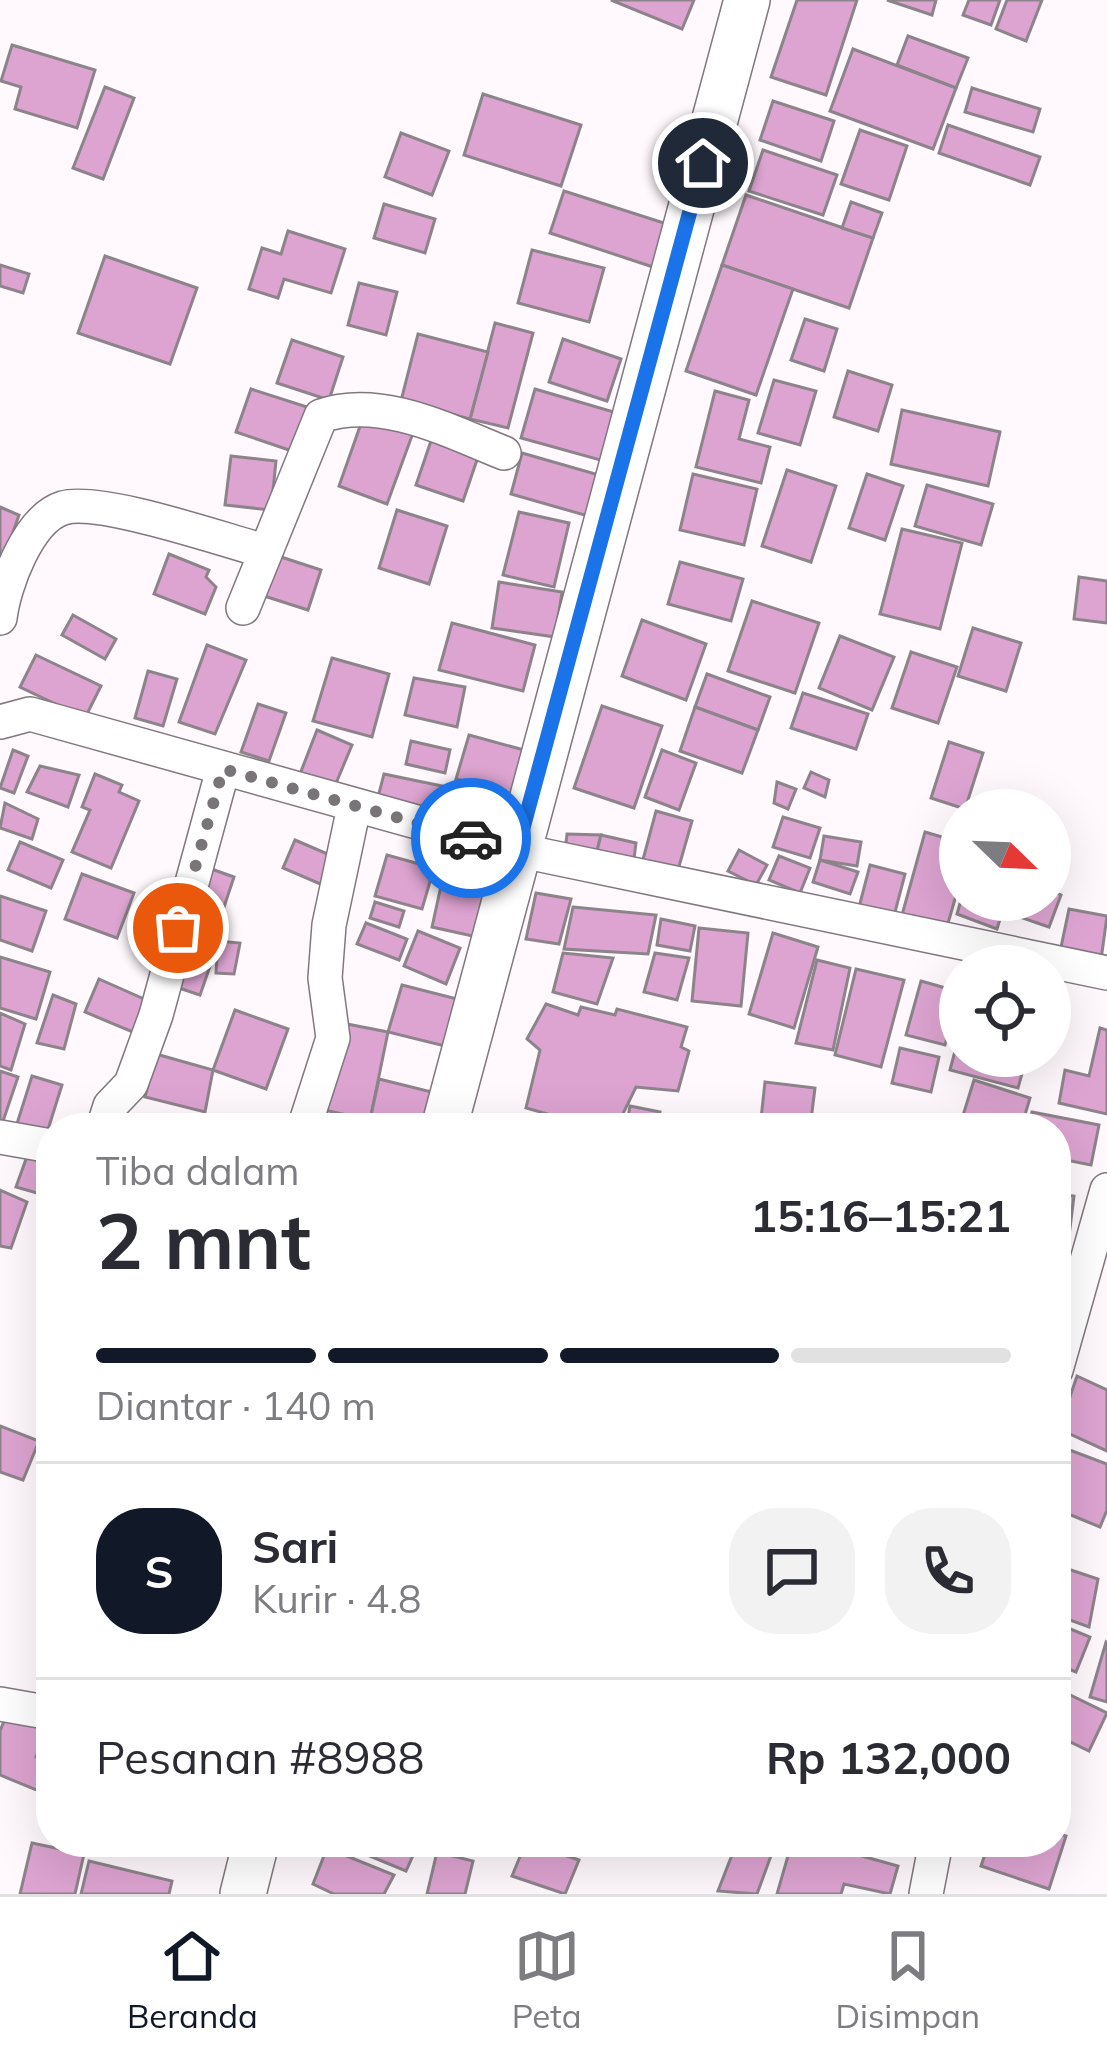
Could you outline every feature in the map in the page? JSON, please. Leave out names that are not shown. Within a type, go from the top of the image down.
[{"type":"street","points":[[448,1113],[747,0]]},
{"type":"street","points":[[243,608],[321,416],[344,410],[396,414],[503,453]]},
{"type":"street","points":[[0,618],[4,591],[41,522],[59,509],[81,506],[265,551]]},
{"type":"street","points":[[0,722],[30,714],[517,850],[1107,973]]},
{"type":"street","points":[[108,1113],[131,1084],[156,1015],[223,769]]},
{"type":"street","points":[[309,1113],[333,1038],[326,978],[329,925],[355,807]]},
{"type":"street","points":[[0,1137],[36,1143]]},
{"type":"street","points":[[1071,1317],[1107,1190]]},
{"type":"street","points":[[0,1703],[36,1710]]},
{"type":"street","points":[[243,1894],[252,1857]]},
{"type":"street","points":[[926,1894],[933,1857]]},
{"type":"building","points":[[611,0],[694,0],[682,29]]},
{"type":"building","points":[[797,0],[857,0],[826,95],[771,77]]},
{"type":"building","points":[[887,0],[936,0],[932,15]]},
{"type":"building","points":[[969,0],[1000,0],[991,25],[963,15]]},
{"type":"building","points":[[1007,0],[1042,0],[1026,41],[996,29]]},
{"type":"building","points":[[908,36],[968,58],[956,88],[897,65]]},
{"type":"building","points":[[12,45],[95,70],[77,128],[15,109],[21,87],[1,81]]},
{"type":"building","points":[[853,49],[956,88],[933,149],[830,111]]},
{"type":"building","points":[[105,87],[134,98],[103,179],[73,168]]},
{"type":"building","points":[[972,88],[1040,109],[1033,132],[965,112]]},
{"type":"building","points":[[483,94],[581,125],[561,186],[464,155]]},
{"type":"building","points":[[773,101],[834,121],[821,161],[760,140]]},
{"type":"building","points":[[948,125],[1040,157],[1030,185],[939,153]]},
{"type":"building","points":[[860,130],[907,146],[889,200],[841,184]]},
{"type":"building","points":[[401,133],[449,151],[432,195],[385,177]]},
{"type":"building","points":[[763,150],[837,175],[823,215],[749,191]]},
{"type":"building","points":[[564,191],[667,224],[653,267],[550,233]]},
{"type":"building","points":[[746,195],[873,238],[849,308],[722,265]]},
{"type":"building","points":[[851,202],[882,213],[873,238],[842,228]]},
{"type":"building","points":[[384,204],[435,219],[425,253],[374,238]]},
{"type":"building","points":[[288,231],[345,249],[331,293],[284,279],[278,298],[249,289],[262,248],[281,254]]},
{"type":"building","points":[[532,250],[604,268],[589,322],[518,303]]},
{"type":"building","points":[[105,256],[197,288],[170,364],[78,333]]},
{"type":"building","points":[[0,265],[29,274],[23,293],[0,286]]},
{"type":"building","points":[[722,265],[793,289],[756,395],[686,371]]},
{"type":"building","points":[[359,283],[397,292],[386,335],[348,325]]},
{"type":"building","points":[[805,319],[837,329],[824,371],[791,360]]},
{"type":"building","points":[[495,323],[533,333],[508,428],[470,419]]},
{"type":"building","points":[[418,334],[488,352],[470,419],[401,401]]},
{"type":"building","points":[[563,339],[621,359],[607,401],[549,382]]},
{"type":"building","points":[[292,340],[343,357],[329,400],[277,383]]},
{"type":"building","points":[[848,371],[892,385],[878,431],[834,417]]},
{"type":"building","points":[[774,380],[816,391],[800,445],[758,433]]},
{"type":"building","points":[[251,389],[307,407],[292,451],[236,432]]},
{"type":"building","points":[[535,389],[624,415],[611,463],[521,438]]},
{"type":"building","points":[[715,391],[749,400],[739,439],[770,447],[761,483],[696,467]]},
{"type":"building","points":[[902,410],[1000,432],[988,486],[891,464]]},
{"type":"building","points":[[364,415],[413,433],[387,504],[339,486]]},
{"type":"building","points":[[432,438],[479,454],[463,501],[416,485]]},
{"type":"building","points":[[522,453],[606,477],[595,518],[511,494]]},
{"type":"building","points":[[231,456],[276,461],[271,510],[225,505]]},
{"type":"building","points":[[787,470],[836,486],[811,562],[762,546]]},
{"type":"building","points":[[693,474],[757,489],[744,545],[680,530]]},
{"type":"building","points":[[867,474],[903,486],[885,540],[849,528]]},
{"type":"building","points":[[927,485],[993,504],[981,545],[915,526]]},
{"type":"building","points":[[0,507],[19,515],[5,555],[0,553]]},
{"type":"building","points":[[397,510],[447,526],[429,584],[379,568]]},
{"type":"building","points":[[519,512],[569,523],[554,587],[503,575]]},
{"type":"building","points":[[902,529],[962,543],[940,629],[880,614]]},
{"type":"building","points":[[169,554],[209,570],[206,577],[216,587],[205,614],[154,594]]},
{"type":"building","points":[[275,555],[321,570],[308,610],[261,595]]},
{"type":"building","points":[[680,562],[743,579],[731,621],[668,604]]},
{"type":"building","points":[[1079,577],[1107,581],[1107,623],[1074,619]]},
{"type":"building","points":[[499,582],[562,592],[555,637],[492,628]]},
{"type":"building","points":[[752,601],[819,623],[795,693],[728,671]]},
{"type":"building","points":[[73,615],[116,639],[105,659],[62,635]]},
{"type":"building","points":[[642,620],[706,644],[686,700],[622,676]]},
{"type":"building","points":[[452,623],[535,645],[523,691],[439,670]]},
{"type":"building","points":[[973,628],[1021,643],[1006,691],[958,676]]},
{"type":"building","points":[[840,636],[894,657],[872,710],[819,688]]},
{"type":"building","points":[[207,645],[246,660],[215,734],[179,722]]},
{"type":"building","points":[[911,652],[957,667],[938,723],[892,708]]},
{"type":"building","points":[[36,655],[101,686],[85,718],[20,687]]},
{"type":"building","points":[[332,658],[389,674],[372,737],[313,721]]},
{"type":"building","points":[[148,671],[177,679],[163,726],[135,718]]},
{"type":"building","points":[[707,674],[770,697],[758,730],[695,707]]},
{"type":"building","points":[[414,678],[465,687],[457,727],[405,715]]},
{"type":"building","points":[[803,693],[868,714],[856,749],[791,728]]},
{"type":"building","points":[[258,704],[286,713],[269,761],[241,752]]},
{"type":"building","points":[[602,706],[662,726],[634,808],[574,788]]},
{"type":"building","points":[[695,707],[758,730],[742,773],[680,751]]},
{"type":"building","points":[[317,730],[352,745],[334,788],[300,774]]},
{"type":"building","points":[[469,735],[535,753],[523,797],[456,779]]},
{"type":"building","points":[[411,741],[450,750],[445,773],[406,764]]},
{"type":"building","points":[[949,742],[983,753],[971,789],[939,789],[939,801],[931,798]]},
{"type":"building","points":[[13,750],[28,756],[14,793],[0,788]]},
{"type":"building","points":[[662,750],[696,763],[679,810],[645,797]]},
{"type":"building","points":[[40,766],[79,775],[68,807],[27,792]]},
{"type":"building","points":[[811,772],[829,780],[825,797],[804,788]]},
{"type":"building","points":[[95,774],[122,785],[119,792],[139,801],[111,868],[72,852],[90,810],[82,807]]},
{"type":"building","points":[[384,774],[490,796],[486,810],[503,815],[499,839],[376,805]]},
{"type":"building","points":[[777,782],[796,789],[788,809],[774,803]]},
{"type":"building","points":[[5,803],[38,819],[32,839],[0,828]]},
{"type":"building","points":[[656,811],[692,821],[676,877],[641,867]]},
{"type":"building","points":[[783,817],[820,828],[810,858],[773,847]]},
{"type":"building","points":[[925,832],[939,836],[939,921],[949,921],[947,927],[902,915]]},
{"type":"building","points":[[567,834],[601,835],[596,855],[564,861]]},
{"type":"building","points":[[601,835],[636,843],[632,874],[596,855]]},
{"type":"building","points":[[824,836],[861,842],[857,866],[820,860]]},
{"type":"building","points":[[295,840],[337,858],[325,886],[283,868]]},
{"type":"building","points":[[20,842],[63,860],[51,888],[8,870]]},
{"type":"building","points":[[739,850],[767,865],[756,885],[728,871]]},
{"type":"building","points":[[387,855],[434,868],[422,909],[375,896]]},
{"type":"building","points":[[779,856],[810,868],[800,893],[769,880]]},
{"type":"building","points":[[820,860],[858,872],[850,894],[813,882]]},
{"type":"building","points":[[446,863],[500,875],[486,939],[432,927]]},
{"type":"building","points":[[870,865],[905,874],[893,920],[858,911]]},
{"type":"building","points":[[203,866],[234,877],[224,907],[193,896]]},
{"type":"building","points":[[82,874],[134,893],[117,938],[65,919]]},
{"type":"building","points":[[536,893],[571,899],[559,944],[526,939]]},
{"type":"building","points":[[0,896],[46,911],[32,951],[0,940]]},
{"type":"building","points":[[375,902],[404,911],[399,927],[370,918]]},
{"type":"building","points":[[573,907],[656,915],[648,954],[564,949]]},
{"type":"building","points":[[1071,909],[1107,916],[1101,960],[1071,954],[1071,945],[1061,945]]},
{"type":"building","points":[[661,919],[695,926],[690,951],[657,945]]},
{"type":"building","points":[[976,921],[999,921],[997,929]]},
{"type":"building","points":[[366,923],[407,939],[399,960],[357,944]]},
{"type":"building","points":[[699,928],[748,933],[741,1006],[692,1001]]},
{"type":"building","points":[[418,931],[460,948],[446,984],[404,966]]},
{"type":"building","points":[[773,933],[818,947],[794,1028],[749,1014]]},
{"type":"building","points":[[218,941],[240,943],[234,974],[216,973]]},
{"type":"building","points":[[188,942],[215,952],[200,995],[173,986]]},
{"type":"building","points":[[563,953],[613,958],[597,1004],[553,992]]},
{"type":"building","points":[[655,953],[689,958],[677,1000],[644,992]]},
{"type":"building","points":[[0,957],[50,972],[36,1019],[0,1008]]},
{"type":"building","points":[[817,960],[850,968],[833,1050],[796,1043]]},
{"type":"building","points":[[856,969],[904,980],[881,1067],[835,1055]]},
{"type":"building","points":[[99,979],[153,1003],[140,1035],[85,1012]]},
{"type":"building","points":[[921,981],[939,986],[939,1043],[906,1035]]},
{"type":"building","points":[[402,985],[473,1003],[461,1050],[388,1032]]},
{"type":"building","points":[[53,995],[76,1004],[64,1049],[37,1043]]},
{"type":"building","points":[[546,1004],[578,1015],[581,1007],[615,1015],[617,1009],[687,1027],[681,1047],[689,1051],[678,1091],[636,1087],[623,1113],[544,1113],[526,1108],[540,1050],[527,1039]]},
{"type":"building","points":[[235,1010],[288,1029],[266,1089],[213,1070]]},
{"type":"building","points":[[0,1013],[25,1024],[11,1070],[0,1066]]},
{"type":"building","points":[[342,1023],[388,1032],[371,1113],[324,1110]]},
{"type":"building","points":[[1100,1028],[1107,1030],[1107,1114],[1059,1103],[1064,1077],[1071,1077],[1071,1072],[1089,1076]]},
{"type":"building","points":[[900,1048],[939,1057],[931,1092],[892,1083]]},
{"type":"building","points":[[156,1054],[213,1070],[205,1112],[145,1097]]},
{"type":"building","points":[[0,1071],[18,1077],[0,1130]]},
{"type":"building","points":[[32,1076],[62,1085],[53,1113],[36,1113],[36,1136],[15,1130]]},
{"type":"building","points":[[976,1077],[1021,1077],[1018,1088]]},
{"type":"building","points":[[379,1079],[440,1094],[436,1113],[372,1113]]},
{"type":"building","points":[[974,1080],[1030,1098],[1026,1113],[964,1113]]},
{"type":"building","points":[[765,1082],[815,1088],[812,1113],[762,1113]]},
{"type":"building","points":[[630,1106],[660,1112],[660,1113],[629,1113]]},
{"type":"building","points":[[1071,1120],[1099,1125],[1091,1165],[1071,1161]]},
{"type":"building","points":[[30,1148],[36,1149],[36,1193],[16,1187]]},
{"type":"building","points":[[0,1190],[27,1202],[11,1248],[0,1246]]},
{"type":"building","points":[[1077,1376],[1107,1390],[1107,1451],[1071,1434],[1071,1394]]},
{"type":"building","points":[[0,1426],[36,1440],[23,1480],[0,1472]]},
{"type":"building","points":[[1071,1450],[1107,1464],[1107,1510],[1100,1527],[1071,1515]]},
{"type":"building","points":[[1071,1570],[1098,1579],[1089,1627],[1071,1620]]},
{"type":"building","points":[[1071,1629],[1090,1637],[1076,1672],[1071,1670]]},
{"type":"building","points":[[1107,1643],[1107,1702],[1090,1697]]},
{"type":"building","points":[[1071,1695],[1107,1713],[1089,1751],[1071,1742]]},
{"type":"building","points":[[8,1711],[36,1723],[36,1790],[0,1775],[0,1731]]},
{"type":"building","points":[[32,1843],[36,1844],[36,1857],[83,1857],[75,1894],[20,1894]]},
{"type":"building","points":[[324,1857],[349,1857],[394,1875],[384,1894],[334,1894],[313,1884]]},
{"type":"building","points":[[372,1857],[412,1857],[406,1871]]},
{"type":"building","points":[[436,1857],[473,1861],[465,1894],[427,1894]]},
{"type":"building","points":[[520,1857],[579,1860],[565,1894],[512,1876]]},
{"type":"building","points":[[731,1857],[771,1857],[757,1894],[718,1891]]},
{"type":"building","points":[[788,1857],[866,1857],[898,1866],[890,1894],[844,1884],[841,1894],[777,1894]]},
{"type":"building","points":[[984,1857],[1059,1857],[1049,1889],[981,1866]]},
{"type":"building","points":[[89,1861],[172,1881],[169,1894],[81,1894]]},
{"type":"way so far","points":[[178,928],[223,769],[471,838]]},
{"type":"route","points":[[471,838],[517,850],[703,163]]}]
